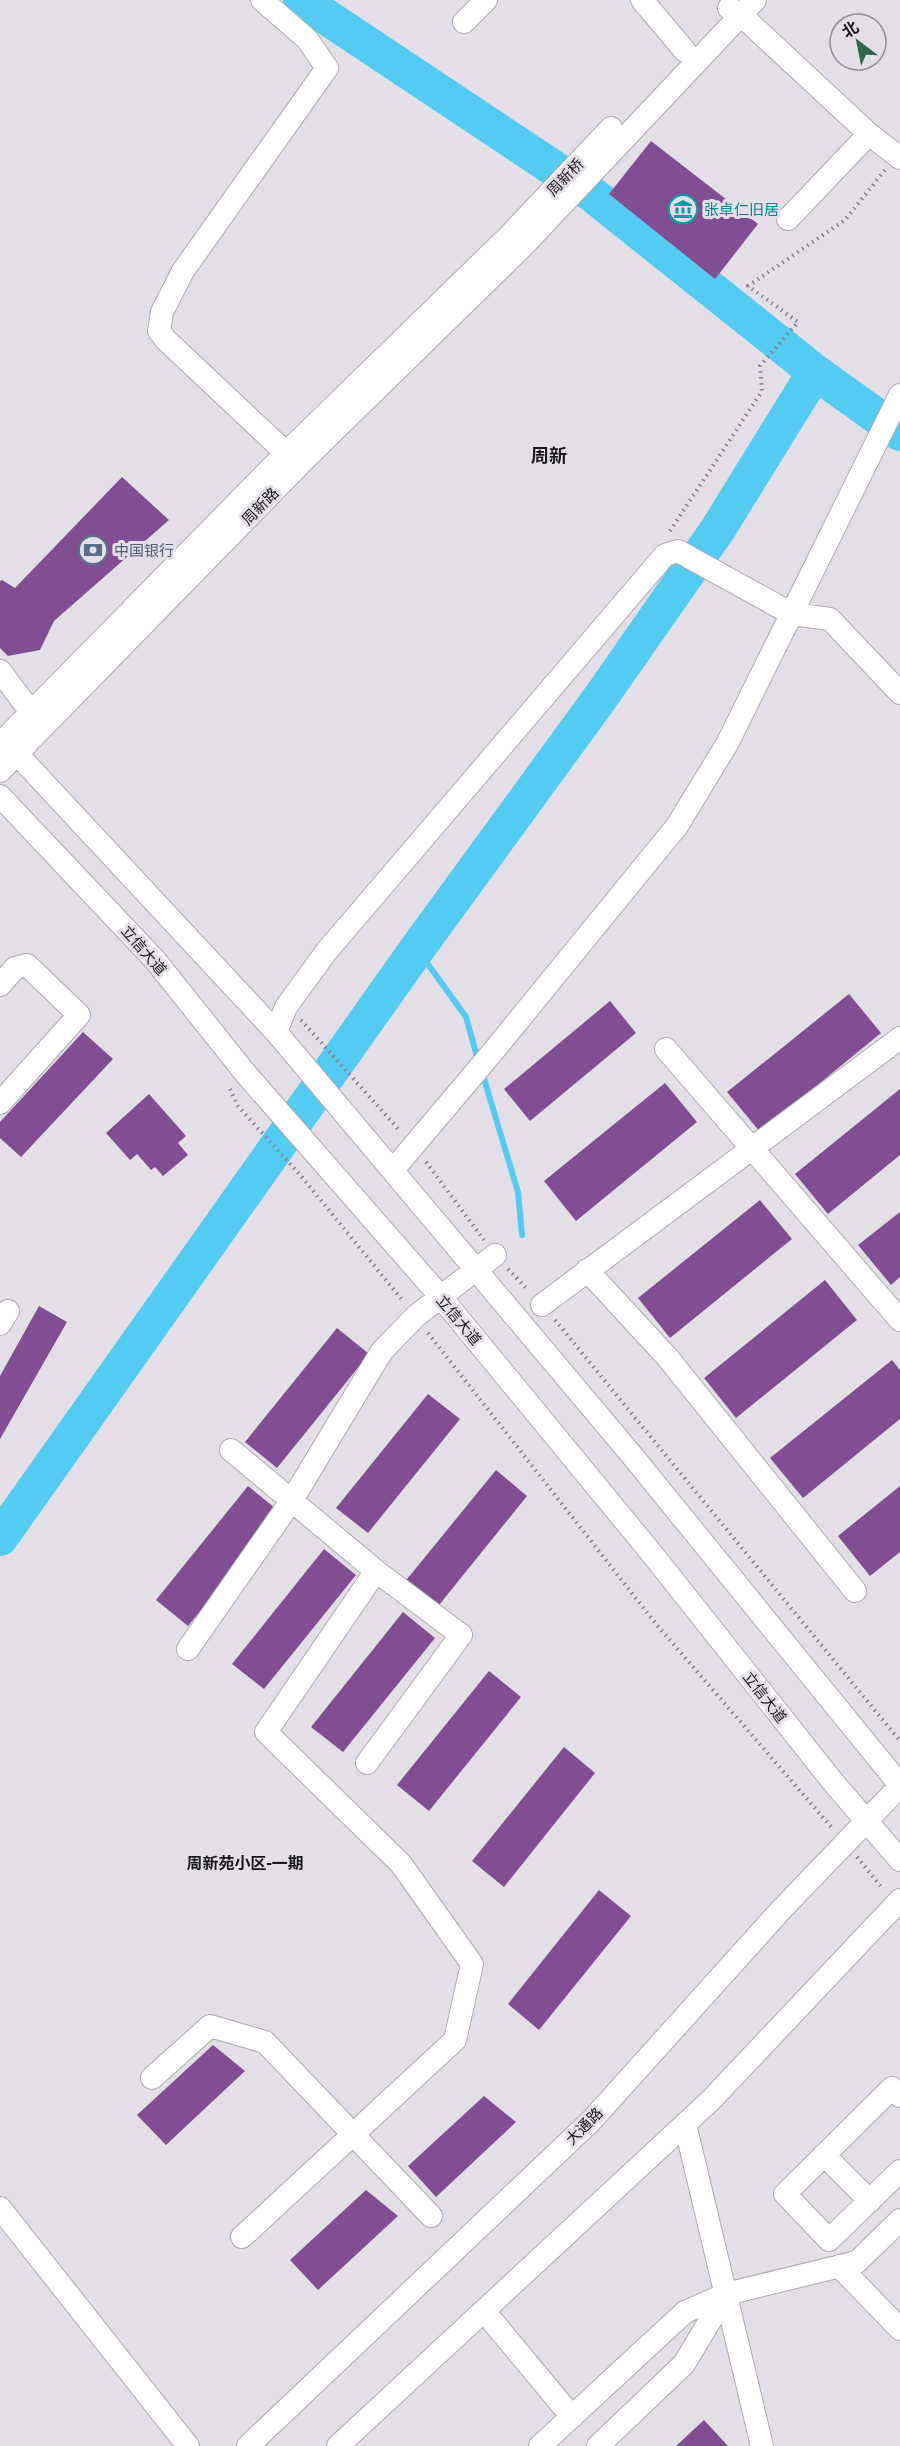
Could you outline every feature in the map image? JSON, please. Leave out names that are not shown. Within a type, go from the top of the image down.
[{"type":"street","points":[[262,0],[307,39],[327,68],[183,271],[162,312],[159,331],[286,453]]},
{"type":"street","points":[[465,22],[486,0]]},
{"type":"street","points":[[642,0],[685,51]]},
{"type":"street","points":[[626,124],[685,51],[740,6]]},
{"type":"street","points":[[626,124],[740,6]]},
{"type":"street","points":[[740,6],[869,134],[898,156]]},
{"type":"street","name":"周新桥","points":[[516,240],[626,124]]},
{"type":"street","points":[[788,219],[869,134]]},
{"type":"street","name":"周新路","points":[[0,771],[7,746],[31,712],[286,453],[516,240]]},
{"type":"street","name":"周新路","points":[[7,746],[300,464],[516,240]]},
{"type":"street","points":[[393,1170],[677,826],[727,744],[849,502],[900,395]]},
{"type":"street","points":[[276,1032],[286,1007],[326,952],[665,555],[678,551],[719,576],[792,614],[830,619],[900,693]]},
{"type":"street","points":[[0,671],[31,712]]},
{"type":"street","points":[[7,746],[276,1032],[630,1453],[900,1785]]},
{"type":"street","name":"立信大道","points":[[0,796],[155,960],[246,1074],[440,1296],[652,1554],[832,1782],[900,1860]]},
{"type":"street","points":[[0,985],[15,968],[27,965],[79,1016],[0,1103]]},
{"type":"street","points":[[542,1305],[900,1038]]},
{"type":"street","points":[[666,1049],[900,1320]]},
{"type":"street","points":[[188,1649],[292,1500],[382,1351],[416,1316],[495,1255]]},
{"type":"street","points":[[587,1270],[668,1358],[855,1591]]},
{"type":"street","points":[[231,1450],[376,1571],[461,1635],[367,1763]]},
{"type":"street","points":[[242,2237],[455,2040],[472,1964],[401,1864],[266,1732],[376,1571]]},
{"type":"street","name":"大通路","points":[[248,2446],[591,2121],[900,1785]]},
{"type":"street","points":[[338,2446],[685,2124],[898,1902]]},
{"type":"street","points":[[152,2078],[210,2026],[265,2042],[351,2136],[430,2216]]},
{"type":"street","points":[[900,2096],[892,2088],[785,2194],[829,2240],[900,2171]]},
{"type":"street","points":[[685,2124],[762,2446]]},
{"type":"street","points":[[824,2155],[870,2201]]},
{"type":"street","points":[[0,2208],[188,2446]]},
{"type":"street","points":[[540,2446],[685,2312],[726,2294],[857,2262],[900,2220]]},
{"type":"street","points":[[839,2266],[900,2329]]},
{"type":"street","points":[[598,2446],[684,2364],[726,2294]]},
{"type":"street","points":[[484,2311],[572,2417]]},
{"type":"path","points":[[678,551],[667,535],[762,391],[760,366],[798,322],[748,286],[845,220],[898,156]]},
{"type":"path","points":[[307,1025],[414,1146],[495,1255],[542,1305],[900,1741]]},
{"type":"path","name":"立信大道","points":[[238,1106],[302,1176],[416,1316],[441,1353],[656,1623],[898,1902]]},
{"type":"building","name":"张卓仁旧居","points":[[651,141],[758,224],[715,279],[609,194]]},
{"type":"building","name":"中国银行","points":[[122,477],[169,520],[54,621],[40,650],[8,656],[0,648],[0,581],[15,588]]},
{"type":"building","points":[[849,994],[881,1033],[760,1132],[727,1092]]},
{"type":"building","points":[[610,1001],[636,1033],[530,1121],[504,1089]]},
{"type":"building","points":[[83,1032],[113,1059],[21,1157],[0,1138],[0,1122]]},
{"type":"building","points":[[665,1083],[697,1122],[576,1221],[544,1181]]},
{"type":"building","points":[[900,1089],[900,1155],[828,1214],[795,1174]]},
{"type":"building","points":[[149,1094],[186,1136],[178,1143],[188,1155],[163,1176],[155,1167],[151,1170],[137,1154],[130,1160],[106,1133]]},
{"type":"building","points":[[760,1200],[792,1239],[670,1338],[638,1298]]},
{"type":"building","points":[[900,1212],[900,1277],[891,1285],[858,1245]]},
{"type":"building","points":[[825,1280],[857,1320],[736,1418],[704,1378]]},
{"type":"building","points":[[39,1306],[67,1322],[0,1439],[0,1376]]},
{"type":"building","points":[[337,1328],[369,1354],[277,1468],[245,1442]]},
{"type":"building","points":[[892,1360],[900,1370],[900,1419],[803,1498],[770,1458]]},
{"type":"building","points":[[428,1394],[460,1419],[368,1533],[336,1508]]},
{"type":"building","points":[[496,1470],[527,1496],[435,1610],[403,1584]]},
{"type":"building","points":[[248,1486],[280,1512],[188,1626],[156,1600]]},
{"type":"building","points":[[900,1486],[900,1552],[870,1576],[838,1536]]},
{"type":"building","points":[[324,1549],[356,1575],[264,1689],[232,1664]]},
{"type":"building","points":[[403,1612],[435,1638],[343,1752],[311,1727]]},
{"type":"building","points":[[489,1671],[521,1697],[429,1811],[397,1785]]},
{"type":"building","points":[[564,1747],[595,1773],[504,1887],[472,1861]]},
{"type":"building","points":[[599,1890],[631,1916],[539,2030],[508,2004]]},
{"type":"building","points":[[213,2045],[245,2071],[166,2145],[137,2115]]},
{"type":"building","points":[[484,2096],[516,2122],[436,2197],[408,2166]]},
{"type":"building","points":[[366,2190],[398,2216],[318,2290],[290,2260]]},
{"type":"building","points":[[704,2420],[728,2446],[676,2446]]},
{"type":"waterway","points":[[301,0],[588,191],[815,372],[900,433]]},
{"type":"waterway","points":[[0,1538],[417,949],[603,694],[718,529],[815,372]]},
{"type":"waterway","points":[[417,949],[466,1017],[478,1060]]},
{"type":"waterway","points":[[482,1072],[518,1192],[522,1235]]},
{"type":"place","name":"张卓仁旧居","points":[[683,209]]},
{"type":"place","name":"中国银行","points":[[93,550]]},
{"type":"district","name":"周新","points":[[549,455]]},
{"type":"district","name":"周新苑小区-一期","points":[[245,1863]]}]
